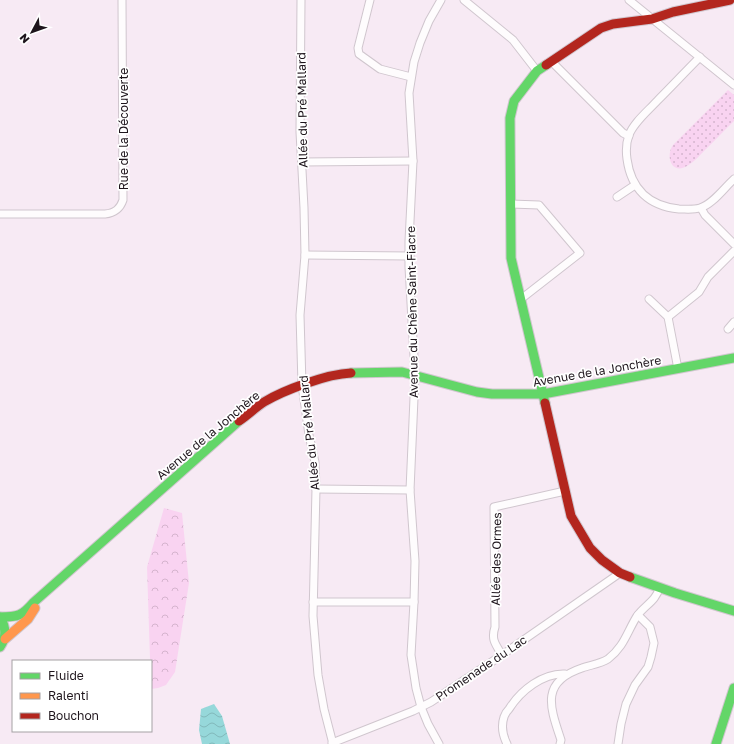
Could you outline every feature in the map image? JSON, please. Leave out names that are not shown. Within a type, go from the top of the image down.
[{"type":"main road","points":[[730,0],[718,1],[673,12],[652,19],[613,24],[601,28],[537,71],[514,101],[510,118],[511,258],[571,516],[590,548],[602,560],[620,573],[659,588],[734,611]]},
{"type":"main road","name":"Avenue de la Jonchère","points":[[0,617],[19,616],[25,612],[238,422],[264,402],[286,391],[313,381],[346,373],[395,372],[415,375],[477,392],[492,394],[543,394],[734,358]]},
{"type":"main road","points":[[0,647],[5,639],[28,619],[41,598]]},
{"type":"main road","points":[[0,617],[4,623],[6,631],[5,639]]},
{"type":"main road","points":[[716,744],[734,688]]},
{"type":"street","name":"Rue de la Découverte","points":[[0,214],[105,214],[115,212],[121,205],[123,200],[122,0]]},
{"type":"street","name":"Allée du Pré Mallard","points":[[301,0],[300,132],[305,255],[300,315],[302,385],[309,435],[315,462],[316,489],[313,602],[318,675],[324,709],[333,743]]},
{"type":"street","points":[[370,0],[358,48],[359,54],[380,69],[411,77]]},
{"type":"street","name":"Avenue du Chêne Saint-Fiacre","points":[[439,744],[421,707],[416,688],[411,655],[415,561],[410,490],[415,375],[409,267],[410,256],[408,242],[413,161],[409,93],[411,77],[420,43],[429,21],[441,0]]},
{"type":"street","points":[[464,0],[513,40],[537,71]]},
{"type":"street","points":[[629,0],[734,85]]},
{"type":"street","points":[[700,57],[641,118],[629,136],[626,155],[629,173],[635,185],[651,200],[666,208],[688,210],[701,208],[714,199],[734,179]]},
{"type":"street","points":[[551,61],[623,133],[629,136]]},
{"type":"street","points":[[302,162],[413,161]]},
{"type":"street","points":[[617,196],[635,185]]},
{"type":"street","points":[[511,204],[539,205],[580,253],[521,299]]},
{"type":"street","points":[[701,208],[705,215],[734,244]]},
{"type":"street","points":[[668,317],[699,292],[708,277],[734,251]]},
{"type":"street","points":[[305,255],[410,256]]},
{"type":"street","points":[[649,299],[668,317],[678,369]]},
{"type":"street","points":[[728,329],[734,322]]},
{"type":"street","points":[[316,489],[410,490]]},
{"type":"street","name":"Allée des Ormes","points":[[502,654],[494,643],[492,635],[495,627],[494,507],[565,491]]},
{"type":"street","name":"Promenade du Lac","points":[[333,743],[421,707],[502,654],[620,573]]},
{"type":"street","points":[[506,744],[502,735],[504,716],[517,696],[536,682],[557,674],[565,674],[598,664],[611,656],[621,647],[638,616],[658,594],[659,588]]},
{"type":"street","points":[[313,602],[414,602]]},
{"type":"street","points":[[618,744],[626,704],[635,685],[648,667],[654,642],[650,627],[638,616]]},
{"type":"street","points":[[560,744],[561,740],[552,712],[552,698],[553,688],[565,674]]},
{"type":"green space","points":[[728,90],[734,95],[734,121],[692,163],[682,168],[677,168],[674,166],[670,159],[673,145]]},
{"type":"green space","points":[[164,508],[182,513],[189,583],[175,672],[166,685],[152,689],[152,660],[150,660],[147,567]]},
{"type":"water","points":[[214,704],[222,716],[230,744],[202,744],[199,730],[201,709]]},
{"type":"traffic: fast","points":[[545,403],[511,258],[510,118],[514,101],[537,71],[546,65]]},
{"type":"traffic: fast","points":[[351,373],[402,372],[477,392],[492,394],[543,394],[734,358]]},
{"type":"traffic: fast","points":[[0,617],[11,617],[23,613],[239,421]]},
{"type":"traffic: fast","points":[[630,577],[675,593],[734,611]]},
{"type":"traffic: fast","points":[[0,617],[4,624],[5,632],[4,640],[0,647]]},
{"type":"traffic: fast","points":[[716,744],[734,688]]},
{"type":"traffic: slow","points":[[5,639],[28,619],[35,608]]},
{"type":"traffic: jam","points":[[546,65],[601,28],[613,24],[652,19],[673,12],[730,0]]},
{"type":"traffic: jam","points":[[239,421],[272,397],[318,379],[351,373]]},
{"type":"traffic: jam","points":[[545,403],[571,516],[590,548],[602,560],[620,573],[630,577]]}]
